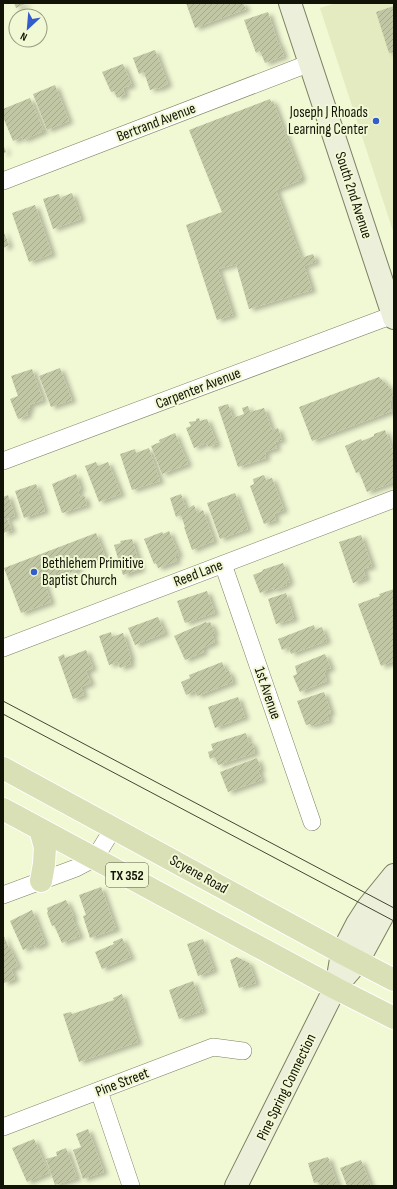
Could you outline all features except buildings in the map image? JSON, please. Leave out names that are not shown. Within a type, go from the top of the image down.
[{"type":"main road","name":"Scyene Road","points":[[3,768],[394,980]]},
{"type":"main road","name":"TX 352","points":[[3,809],[335,988],[394,1018]]},
{"type":"main road","points":[[40,829],[45,847],[41,881]]},
{"type":"street","name":"South 2nd Avenue","points":[[290,3],[330,122],[388,277],[393,316]]},
{"type":"street","name":"Bertrand Avenue","points":[[3,181],[310,63]]},
{"type":"street","name":"Carpenter Avenue","points":[[3,461],[393,316]]},
{"type":"street","name":"Reed Lane","points":[[3,648],[394,499]]},
{"type":"street","name":"1st Avenue","points":[[223,564],[312,822]]},
{"type":"street","points":[[3,896],[76,868],[95,858],[114,828]]},
{"type":"street","points":[[350,957],[368,907],[394,875]]},
{"type":"street","points":[[350,957],[394,901]]},
{"type":"street","name":"Pine Spring Connection","points":[[236,1186],[350,957]]},
{"type":"street","name":"Pine Street","points":[[3,1127],[213,1047],[243,1051]]},
{"type":"street","points":[[99,1091],[131,1186]]},
{"type":"shaded area","name":"Joseph J Rhoads Learning Center","points":[[336,3],[394,3],[394,234],[320,8]]},
{"type":"tram line","points":[[3,701],[394,908]]},
{"type":"tram line","points":[[3,714],[394,921]]},
{"type":"place","name":"Joseph J Rhoads Learning Center","points":[[376,121]]},
{"type":"place","name":"Bethlehem Primitive Baptist Church","points":[[34,572]]}]
